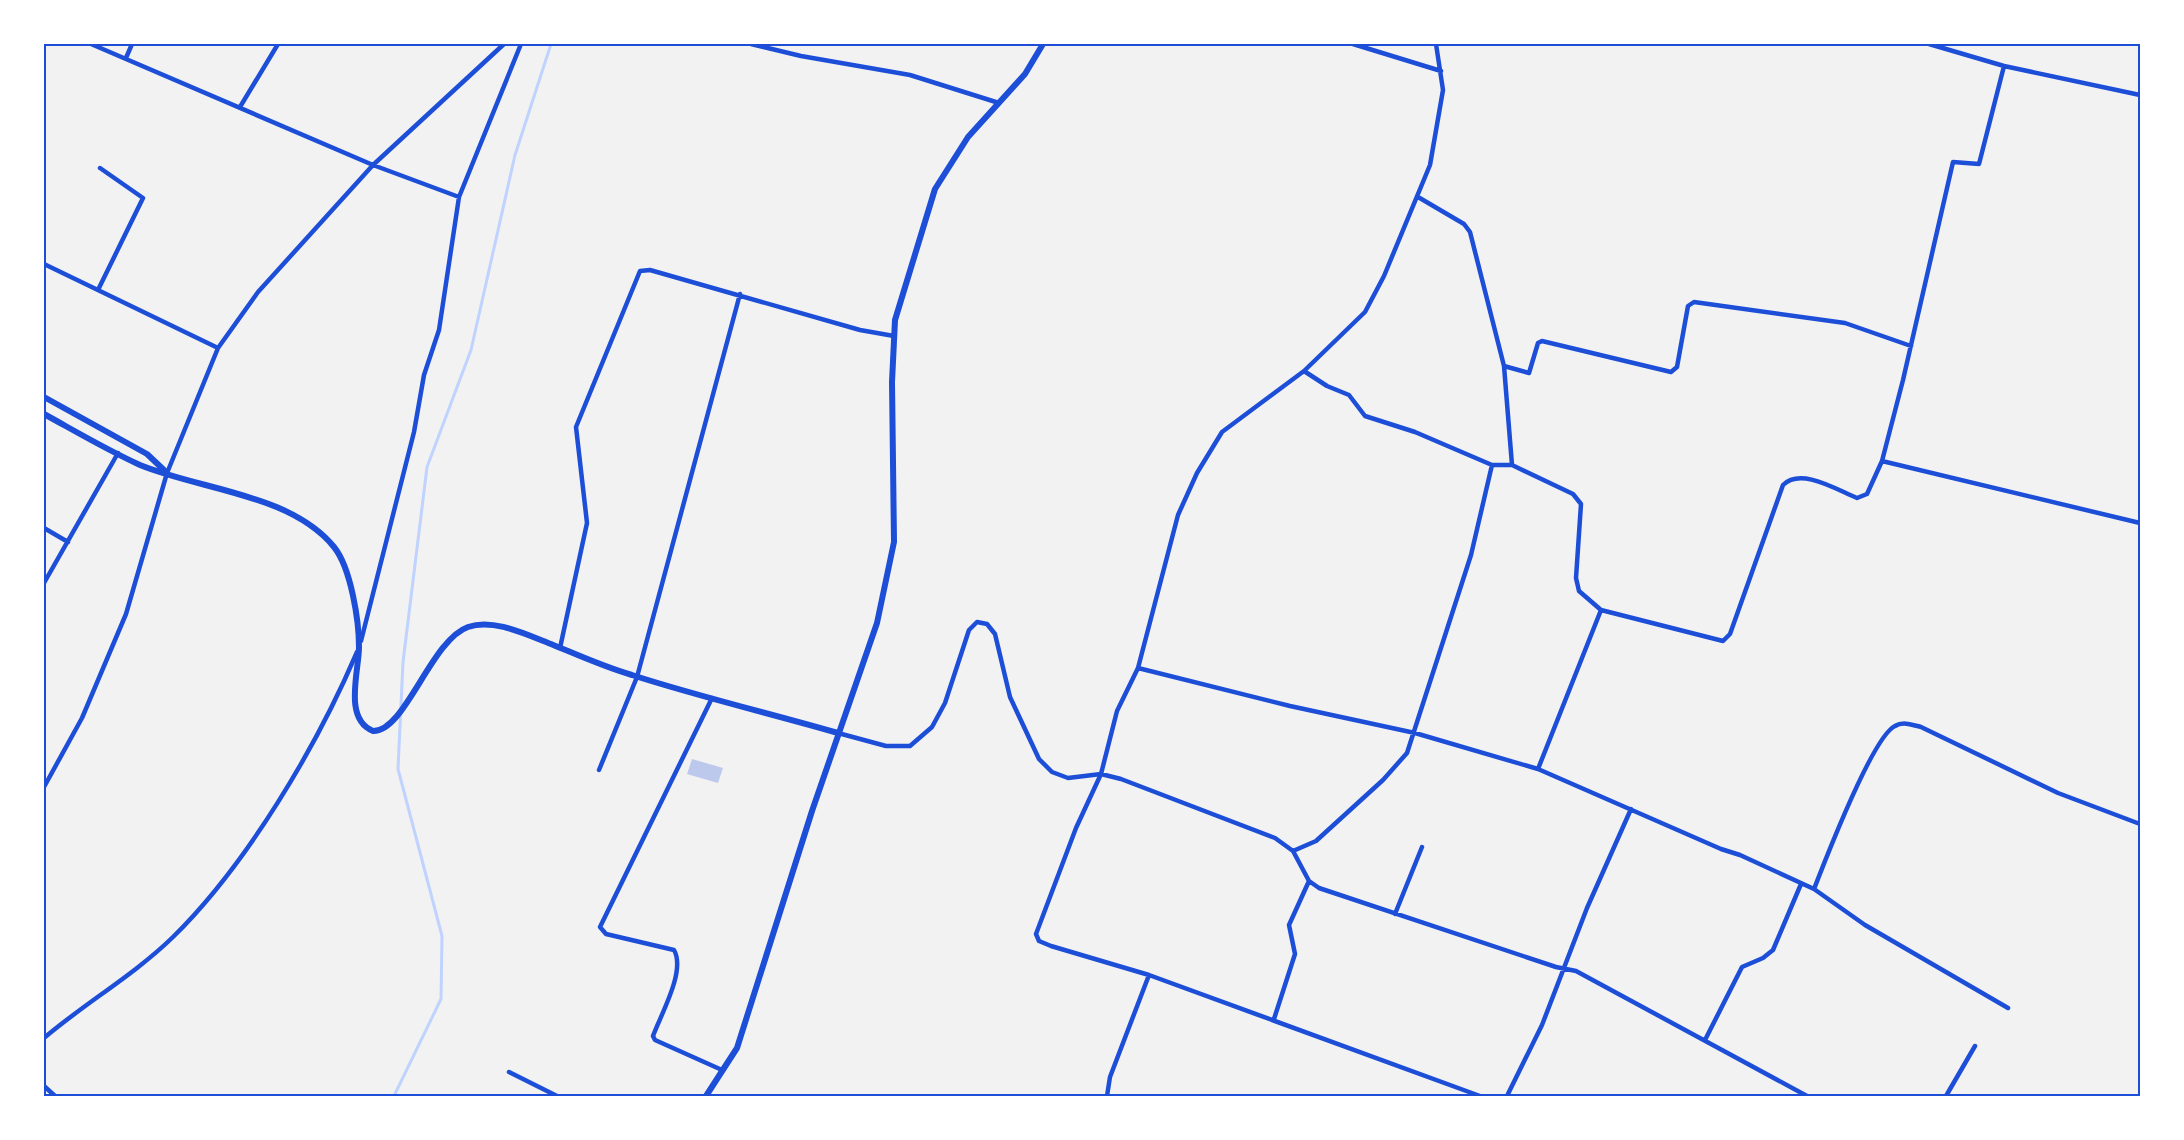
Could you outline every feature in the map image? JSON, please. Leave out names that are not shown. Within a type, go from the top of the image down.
[{"type":"main road","points":[[706,1096],[736,1048],[838,733],[877,623],[894,542],[892,382],[895,320],[935,189],[968,137],[1025,75],[1043,44]]},
{"type":"main road","points":[[44,397],[147,454],[167,473]]},
{"type":"main road","points":[[44,414],[118,453],[167,473],[279,509],[320,531],[336,549],[349,578],[359,647],[355,682],[357,713],[368,729],[379,731],[397,716],[447,641],[461,630],[481,625],[495,626],[637,677],[838,733]]},
{"type":"street","points":[[91,44],[373,165],[459,197]]},
{"type":"street","points":[[126,58],[132,44]]},
{"type":"street","points":[[240,107],[278,44]]},
{"type":"street","points":[[44,787],[82,718],[126,614],[167,473],[218,348],[258,292],[373,165],[504,44]]},
{"type":"street","points":[[44,1038],[172,938],[215,891],[258,832],[334,705],[359,647],[414,432],[424,375],[439,330],[459,197],[521,44]]},
{"type":"street","points":[[751,44],[801,56],[910,75],[999,103]]},
{"type":"street","points":[[1353,44],[1441,71]]},
{"type":"street","points":[[1436,44],[1443,90],[1430,165],[1384,276],[1365,312],[1304,371],[1222,432],[1197,473],[1178,515],[1138,668],[1117,711],[1101,774],[1076,828],[1036,934],[1039,941],[1051,946],[1149,975],[1274,1019],[1340,1047],[1480,1096]]},
{"type":"street","points":[[1929,44],[2004,66],[2140,95]]},
{"type":"street","points":[[1304,371],[1327,386],[1348,395],[1365,416],[1415,432],[1492,465],[1512,465],[1577,497],[1582,509],[1576,584],[1579,591],[1601,610],[1723,640],[1730,634],[1783,485],[1792,478],[1804,477],[1860,499],[1867,494],[1882,461],[1953,162],[1979,164],[2004,66]]},
{"type":"street","points":[[98,290],[143,198],[100,168]]},
{"type":"street","points":[[1418,197],[1464,224],[1470,232],[1504,366],[1512,465]]},
{"type":"street","points":[[44,264],[218,348]]},
{"type":"street","points":[[560,648],[587,523],[576,427],[637,274],[650,270],[860,330],[894,336]]},
{"type":"street","points":[[599,770],[637,677],[740,294]]},
{"type":"street","points":[[1504,366],[1529,373],[1537,345],[1542,341],[1671,372],[1677,367],[1688,306],[1694,302],[1845,323],[1911,346]]},
{"type":"street","points":[[44,583],[118,453]]},
{"type":"street","points":[[1882,461],[2140,522]]},
{"type":"street","points":[[1293,851],[1316,841],[1383,780],[1407,753],[1472,555],[1492,465]]},
{"type":"street","points":[[44,528],[68,542]]},
{"type":"street","points":[[1538,769],[1601,610]]},
{"type":"street","points":[[838,733],[885,746],[910,746],[932,727],[945,703],[969,630],[977,622],[987,624],[995,634],[1010,697],[1039,759],[1052,772],[1068,778],[1101,774],[1121,779],[1275,838],[1293,851],[1309,881],[1319,888],[1576,971],[1807,1096]]},
{"type":"street","points":[[1138,668],[1290,706],[1414,733],[1538,769],[1720,849],[1740,855],[1814,890],[1865,925],[2008,1008]]},
{"type":"street","points":[[712,698],[600,927],[606,934],[674,950],[678,956],[677,975],[653,1035],[655,1040],[722,1070]]},
{"type":"street","points":[[1814,890],[1874,753],[1886,733],[1895,725],[1905,723],[1921,727],[2058,793],[2140,824]]},
{"type":"street","points":[[1507,1096],[1542,1025],[1562,968],[1631,809]]},
{"type":"street","points":[[1395,914],[1422,847]]},
{"type":"street","points":[[1274,1019],[1295,954],[1288,925],[1309,881]]},
{"type":"street","points":[[1705,1040],[1742,968],[1763,958],[1773,950],[1801,884]]},
{"type":"street","points":[[1107,1096],[1110,1077],[1149,975]]},
{"type":"street","points":[[1946,1096],[1975,1046]]},
{"type":"street","points":[[509,1072],[557,1096]]},
{"type":"street","points":[[44,1086],[56,1096]]},
{"type":"building","points":[[692,759],[723,768],[718,783],[687,774]]},
{"type":"waterway","points":[[394,1096],[441,999],[442,936],[398,769],[403,662],[427,467],[471,350],[515,155],[551,44]]}]
